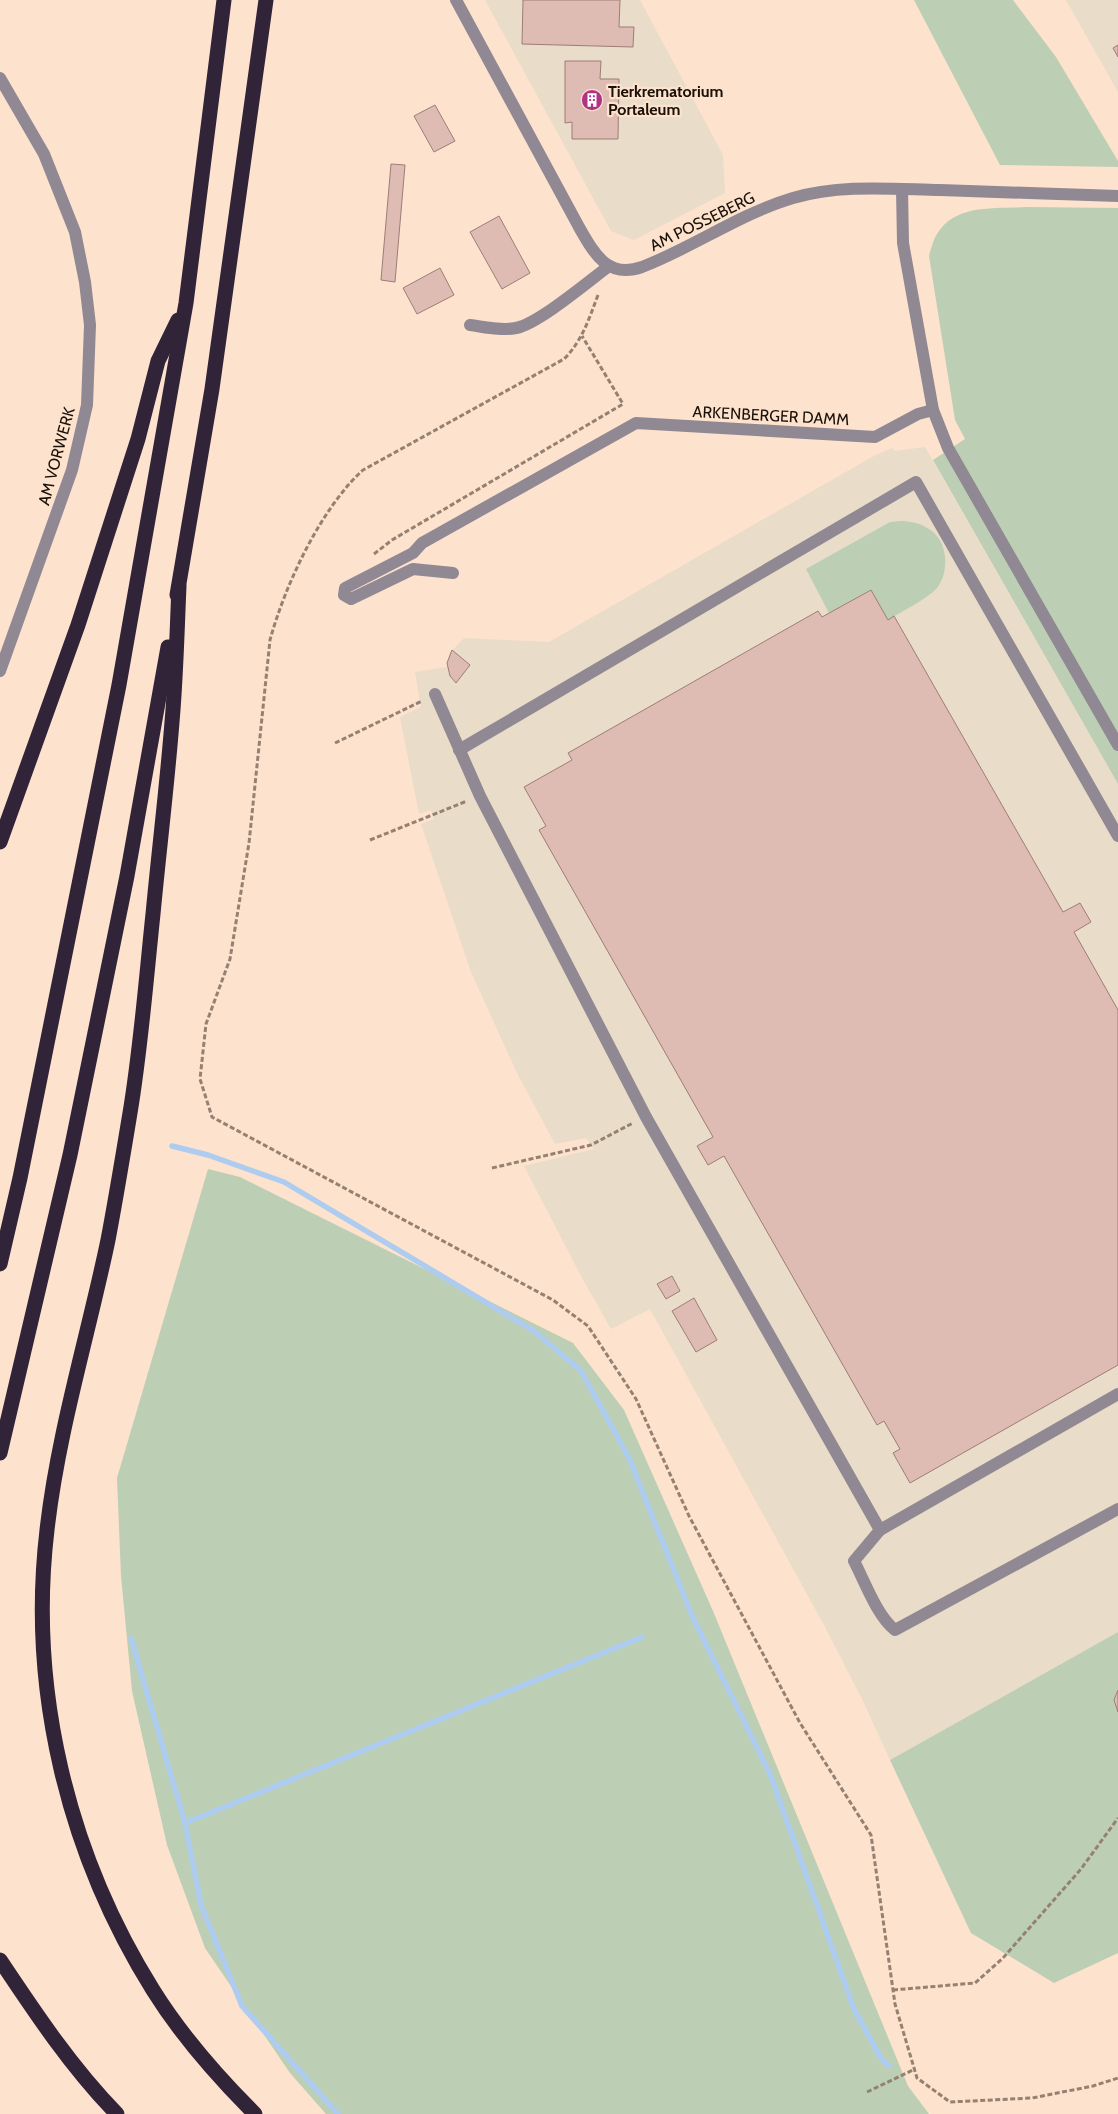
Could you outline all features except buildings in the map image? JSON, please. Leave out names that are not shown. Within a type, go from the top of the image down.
[{"type":"highway","points":[[0,1264],[22,1168],[119,685],[186,303],[224,0]]},
{"type":"highway","points":[[0,1453],[76,1126],[127,876],[212,389],[266,0]]},
{"type":"highway","points":[[0,842],[78,625],[138,439],[158,361],[186,303]]},
{"type":"highway","points":[[179,586],[172,720],[148,964],[131,1107],[108,1238],[66,1423],[47,1528],[43,1580],[42,1647],[51,1719],[65,1785],[81,1842],[122,1934],[154,1992],[193,2046],[255,2114]]},
{"type":"highway","points":[[0,1960],[45,2028],[96,2092],[117,2114]]},
{"type":"street","points":[[456,0],[578,228],[591,248],[609,266],[541,316],[518,328],[501,329],[470,325]]},
{"type":"street","name":"AM VORWERK","points":[[0,78],[44,154],[75,232],[85,282],[90,325],[87,405],[72,470],[0,671]]},
{"type":"street","points":[[902,189],[903,243],[933,410],[948,448],[1118,745]]},
{"type":"street","name":"AM POSSEBERG","points":[[609,266],[619,270],[630,271],[642,267],[759,210],[794,198],[836,190],[902,189],[1118,196]]},
{"type":"street","points":[[863,448],[875,437],[918,414],[933,410]]},
{"type":"street","name":"ARKENBERGER DAMM","points":[[453,573],[413,569],[351,599],[344,595],[345,588],[413,554],[422,543],[636,423],[875,437]]},
{"type":"street","points":[[459,750],[916,482],[1118,836]]},
{"type":"street","points":[[436,694],[480,796],[646,1117],[880,1530]]},
{"type":"street","points":[[1118,1394],[880,1530],[854,1561],[880,1613],[895,1630],[1118,1509]]},
{"type":"path","points":[[599,292],[582,336],[575,348],[564,359],[363,470],[350,481],[306,549],[276,618],[270,640],[250,843],[230,959],[206,1024],[200,1079],[212,1117],[553,1300],[588,1326],[636,1399],[689,1516],[800,1723],[871,1836],[895,2004],[917,2078],[950,2102],[1032,2098],[1093,2086],[1118,2078]]},
{"type":"path","points":[[372,556],[392,540],[623,404],[582,336]]},
{"type":"path","points":[[335,744],[436,694]]},
{"type":"path","points":[[370,840],[480,796]]},
{"type":"path","points":[[492,1168],[591,1145],[646,1117]]},
{"type":"path","points":[[893,1990],[975,1983],[1003,1958],[1081,1869],[1118,1818]]},
{"type":"path","points":[[867,2092],[915,2069]]},
{"type":"shaded area","points":[[485,0],[640,0],[723,155],[725,193],[634,240],[611,231]]},
{"type":"shaded area","points":[[1066,0],[1118,0],[1118,92]]},
{"type":"shaded area","points":[[925,447],[1118,784],[1118,1632],[890,1760],[862,1699],[824,1625],[650,1309],[611,1329],[581,1276],[524,1166],[594,1149],[586,1138],[555,1144],[517,1073],[471,972],[421,824],[434,819],[431,810],[419,814],[400,717],[421,707],[415,672],[447,667],[449,654],[464,638],[549,642],[872,457],[892,448],[895,451]]},
{"type":"green space","points":[[914,0],[1013,0],[1056,57],[1118,161],[1118,167],[1000,165]]},
{"type":"green space","points":[[990,208],[1118,208],[1118,784],[933,460],[965,439],[955,420],[929,256],[933,242],[945,224],[965,212]]},
{"type":"green space","points":[[900,521],[922,525],[935,534],[940,541],[945,557],[945,565],[944,574],[937,588],[920,601],[888,620],[870,590],[829,613],[806,569],[890,522]]},
{"type":"green space","points":[[208,1169],[240,1177],[573,1343],[624,1410],[713,1611],[908,2086],[929,2114],[326,2114],[290,2073],[205,1948],[167,1845],[132,1691],[121,1576],[117,1478]]},
{"type":"green space","points":[[1118,1632],[1118,1953],[1054,1983],[971,1933],[890,1760]]},
{"type":"waterway","points":[[172,1146],[208,1155],[284,1182],[534,1331],[581,1371],[629,1458],[693,1618],[770,1774],[854,2009],[882,2060],[889,2066]]},
{"type":"waterway","points":[[185,1823],[642,1637]]},
{"type":"waterway","points":[[131,1638],[185,1823],[201,1905],[242,2006],[338,2114]]},
{"type":"place","name":"Tierkrematorium Portaleum","points":[[592,100]]}]
